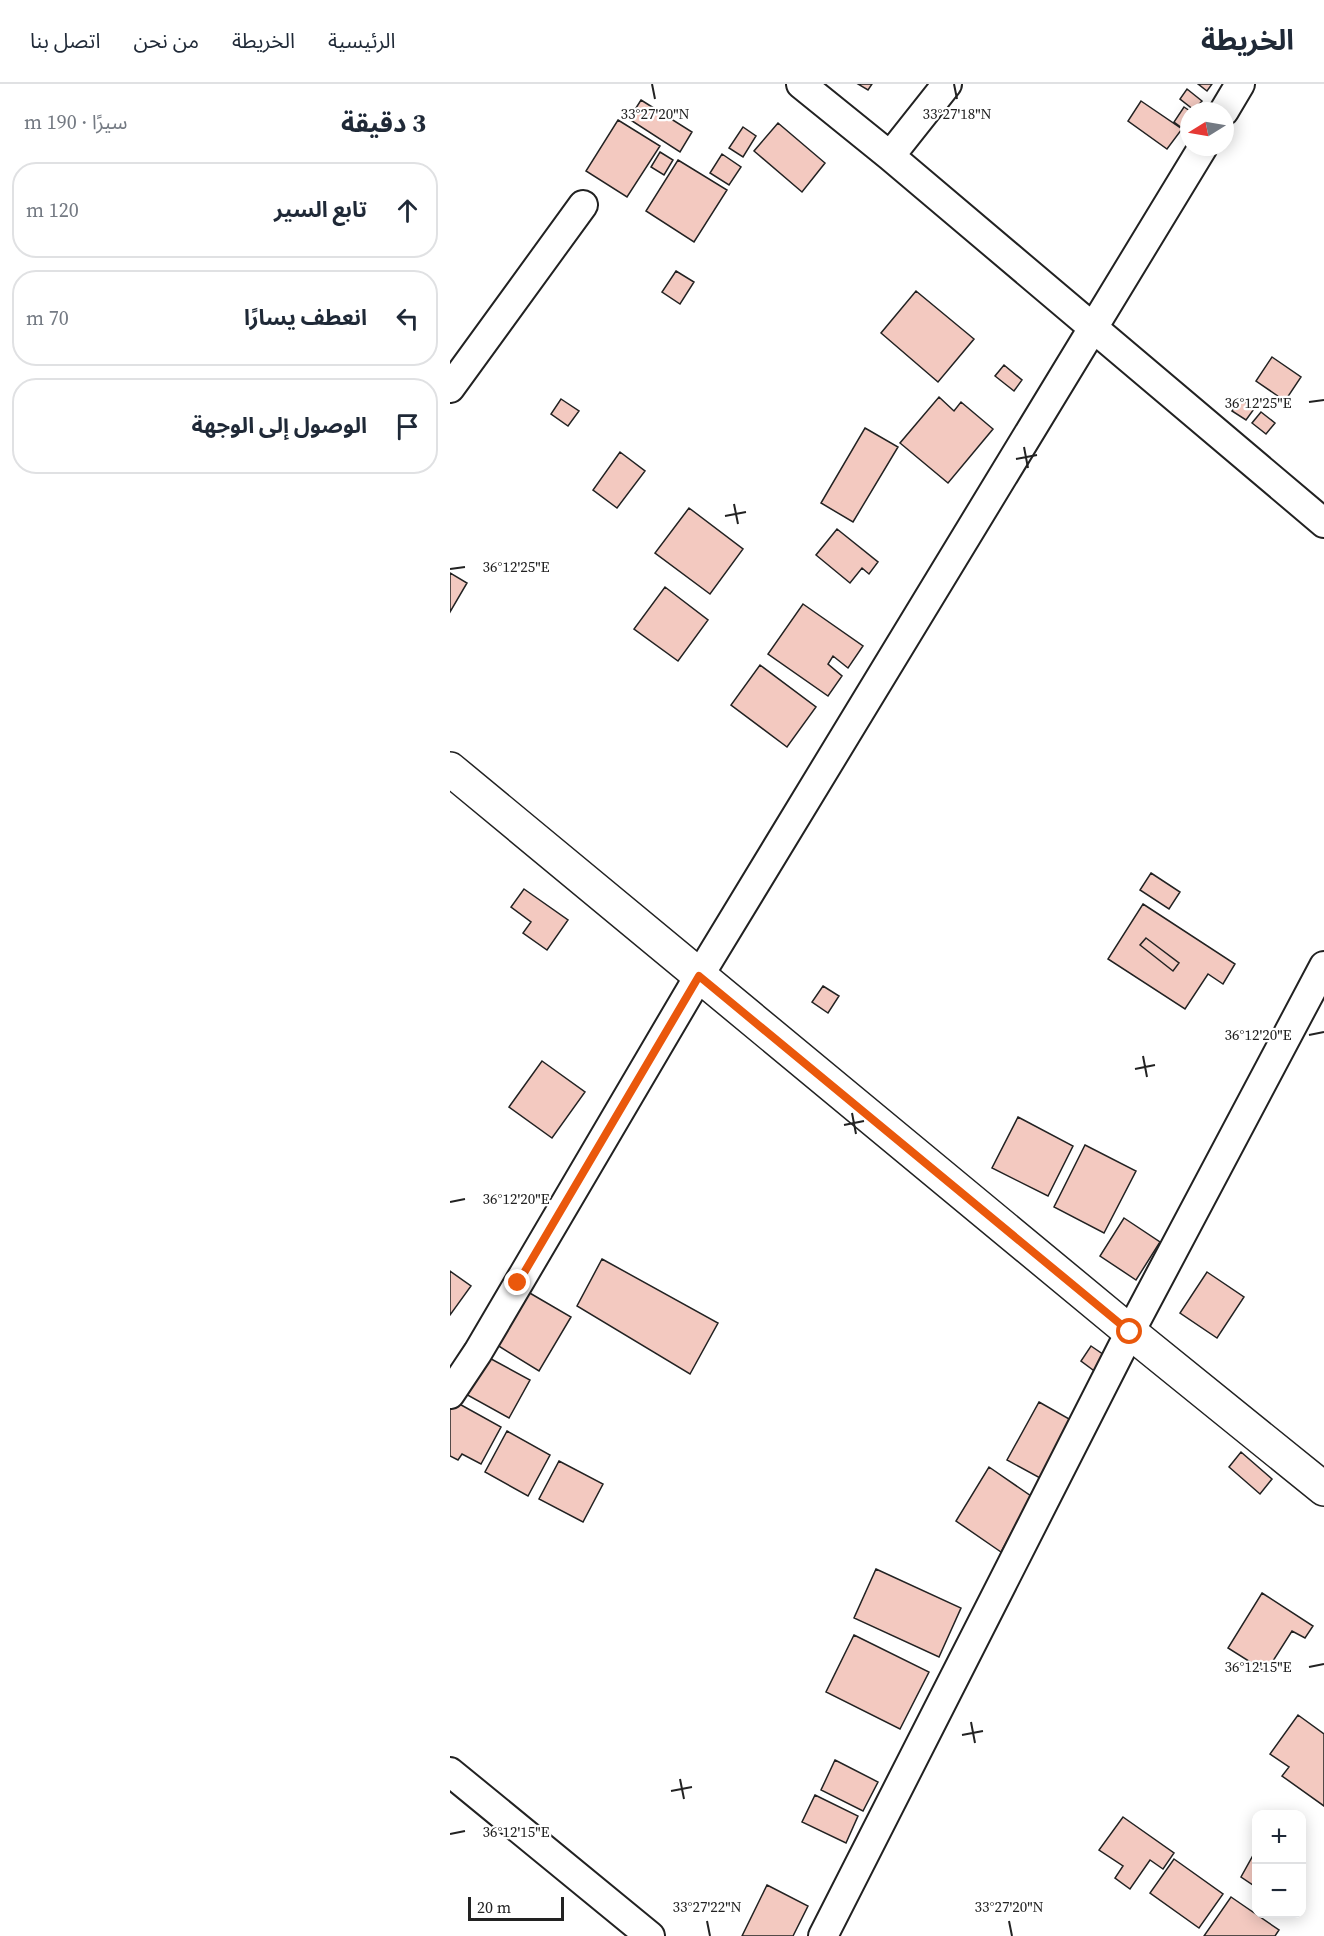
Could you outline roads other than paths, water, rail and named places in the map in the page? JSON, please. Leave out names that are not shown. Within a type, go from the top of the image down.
[{"type":"main road","points":[[450,769],[1130,1332],[1324,1489]]},
{"type":"street","points":[[801,84],[890,156],[1324,523]]},
{"type":"street","points":[[890,156],[947,84]]},
{"type":"street","points":[[1229,102],[1240,84]]},
{"type":"street","points":[[450,1394],[478,1352],[699,976],[1198,156]]},
{"type":"street","points":[[450,388],[584,205]]},
{"type":"street","points":[[823,1936],[1130,1332],[1324,966]]},
{"type":"street","points":[[450,1772],[650,1936]]}]
